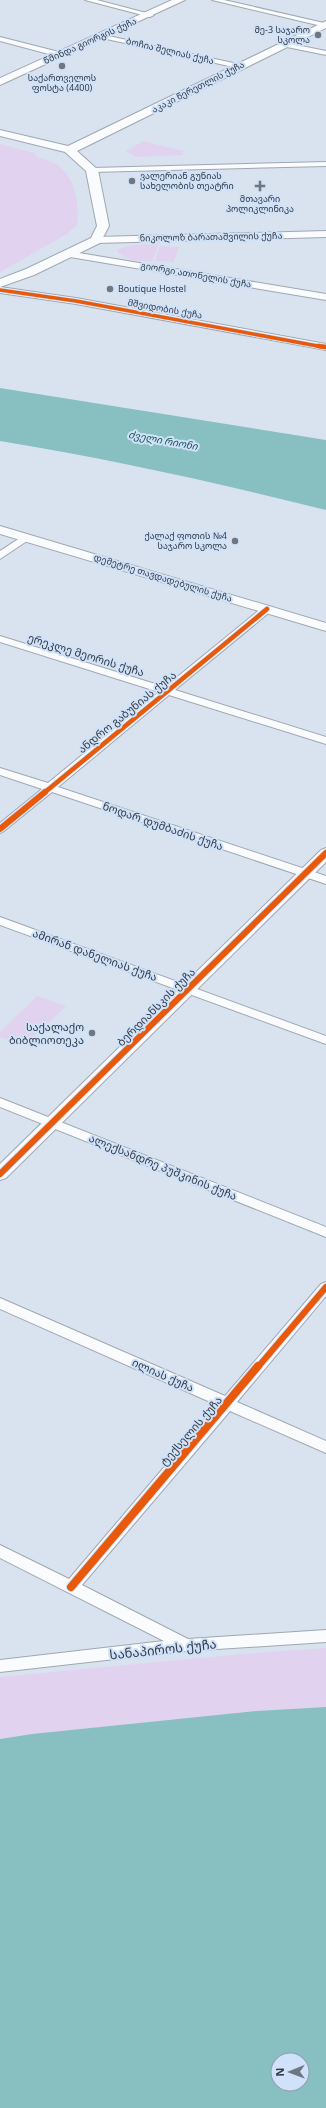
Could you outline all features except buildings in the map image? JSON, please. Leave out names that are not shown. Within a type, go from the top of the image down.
[{"type":"main road","name":"წმინდა გიორგის ქუჩა","points":[[0,82],[180,0]]},
{"type":"main road","name":"აკაკი წერეთლის ქუჩა","points":[[69,150],[325,24]]},
{"type":"main road","points":[[0,133],[69,150],[92,170],[104,226],[96,240],[14,279],[1,288]]},
{"type":"street","points":[[88,0],[150,14]]},
{"type":"street","points":[[215,0],[325,24]]},
{"type":"street","name":"ბოჩია შელიას ქუჩა","points":[[102,36],[238,66]]},
{"type":"street","points":[[0,39],[60,55]]},
{"type":"street","points":[[285,44],[326,53]]},
{"type":"street","points":[[92,170],[326,164]]},
{"type":"street","name":"ნიკოლოზ ბარათაშვილის ქუჩა","points":[[96,240],[326,234]]},
{"type":"street","name":"გიორგი ათონელის ქუჩა","points":[[67,254],[326,297]]},
{"type":"street","name":"მშვიდობის ქუჩა","points":[[1,288],[326,348]]},
{"type":"street","name":"დემეტრე თავდადებულის ქუჩა","points":[[0,530],[326,627]]},
{"type":"street","points":[[0,556],[26,537]]},
{"type":"street","name":"ანდრო გაბუნიას ქუჩა","points":[[0,829],[267,609]]},
{"type":"street","name":"ერეკლე მეორის ქუჩა","points":[[0,639],[326,741]]},
{"type":"street","name":"ნოდარ დუმბაძის ქუჩა","points":[[0,771],[326,880]]},
{"type":"street","name":"ბერდიანსკის ქუჩა","points":[[0,1174],[326,853]]},
{"type":"street","name":"ამირან დანელიას ქუჩა","points":[[0,921],[326,1040]]},
{"type":"street","name":"ალექსანდრე პუშკინის ქუჩა","points":[[0,1102],[326,1232]]},
{"type":"street","name":"ტექსელის ქუჩა","points":[[71,1587],[326,1287]]},
{"type":"street","name":"ილიას ქუჩა","points":[[0,1303],[326,1447]]},
{"type":"street","points":[[0,1551],[186,1645]]},
{"type":"street","name":"სანაპიროს ქუჩა","points":[[0,1666],[186,1645],[326,1636]]},
{"type":"shaded area","points":[[143,141],[183,151],[183,155],[136,157],[126,151]]},
{"type":"shaded area","points":[[0,144],[35,153],[36,156],[59,166],[70,179],[76,193],[78,209],[77,225],[67,234],[0,272]]},
{"type":"shaded area","points":[[159,244],[152,262],[129,259],[117,251],[121,248],[131,246]]},
{"type":"shaded area","points":[[160,246],[179,247],[174,262],[155,261]]},
{"type":"shaded area","points":[[37,996],[66,1006],[24,1046],[0,1037],[0,1032]]},
{"type":"shaded area","points":[[326,1648],[326,1707],[257,1711],[32,1734],[0,1739],[0,1677],[241,1654]]},
{"type":"water","name":"ძველი რიონი","points":[[0,388],[326,440],[326,510],[164,472],[0,441]]},
{"type":"water","points":[[326,1707],[326,2108],[0,2108],[0,1739],[32,1734],[257,1711]]},
{"type":"cycle path","points":[[0,290],[76,301],[326,347]]},
{"type":"cycle path","points":[[0,829],[267,609]]},
{"type":"cycle path","points":[[0,1174],[326,853]]},
{"type":"cycle path","points":[[71,1587],[326,1287]]},
{"type":"place","name":"მე-3 საჯარო სკოლა","points":[[318,35]]},
{"type":"place","name":"საქართველოს ფოსტა (4400)","points":[[62,66]]},
{"type":"place","name":"ვალერიან გუნიას სახელობის თეატრი","points":[[132,181]]},
{"type":"place","name":"მთავარი პოლიკლინიკა","points":[[260,186]]},
{"type":"place","name":"Boutique Hostel","points":[[110,289]]},
{"type":"place","name":"ქალაქ ფოთის №4 საჯარო სკოლა","points":[[235,541]]},
{"type":"place","name":"საქალაქო ბიბლიოთეკა","points":[[92,1033]]}]
